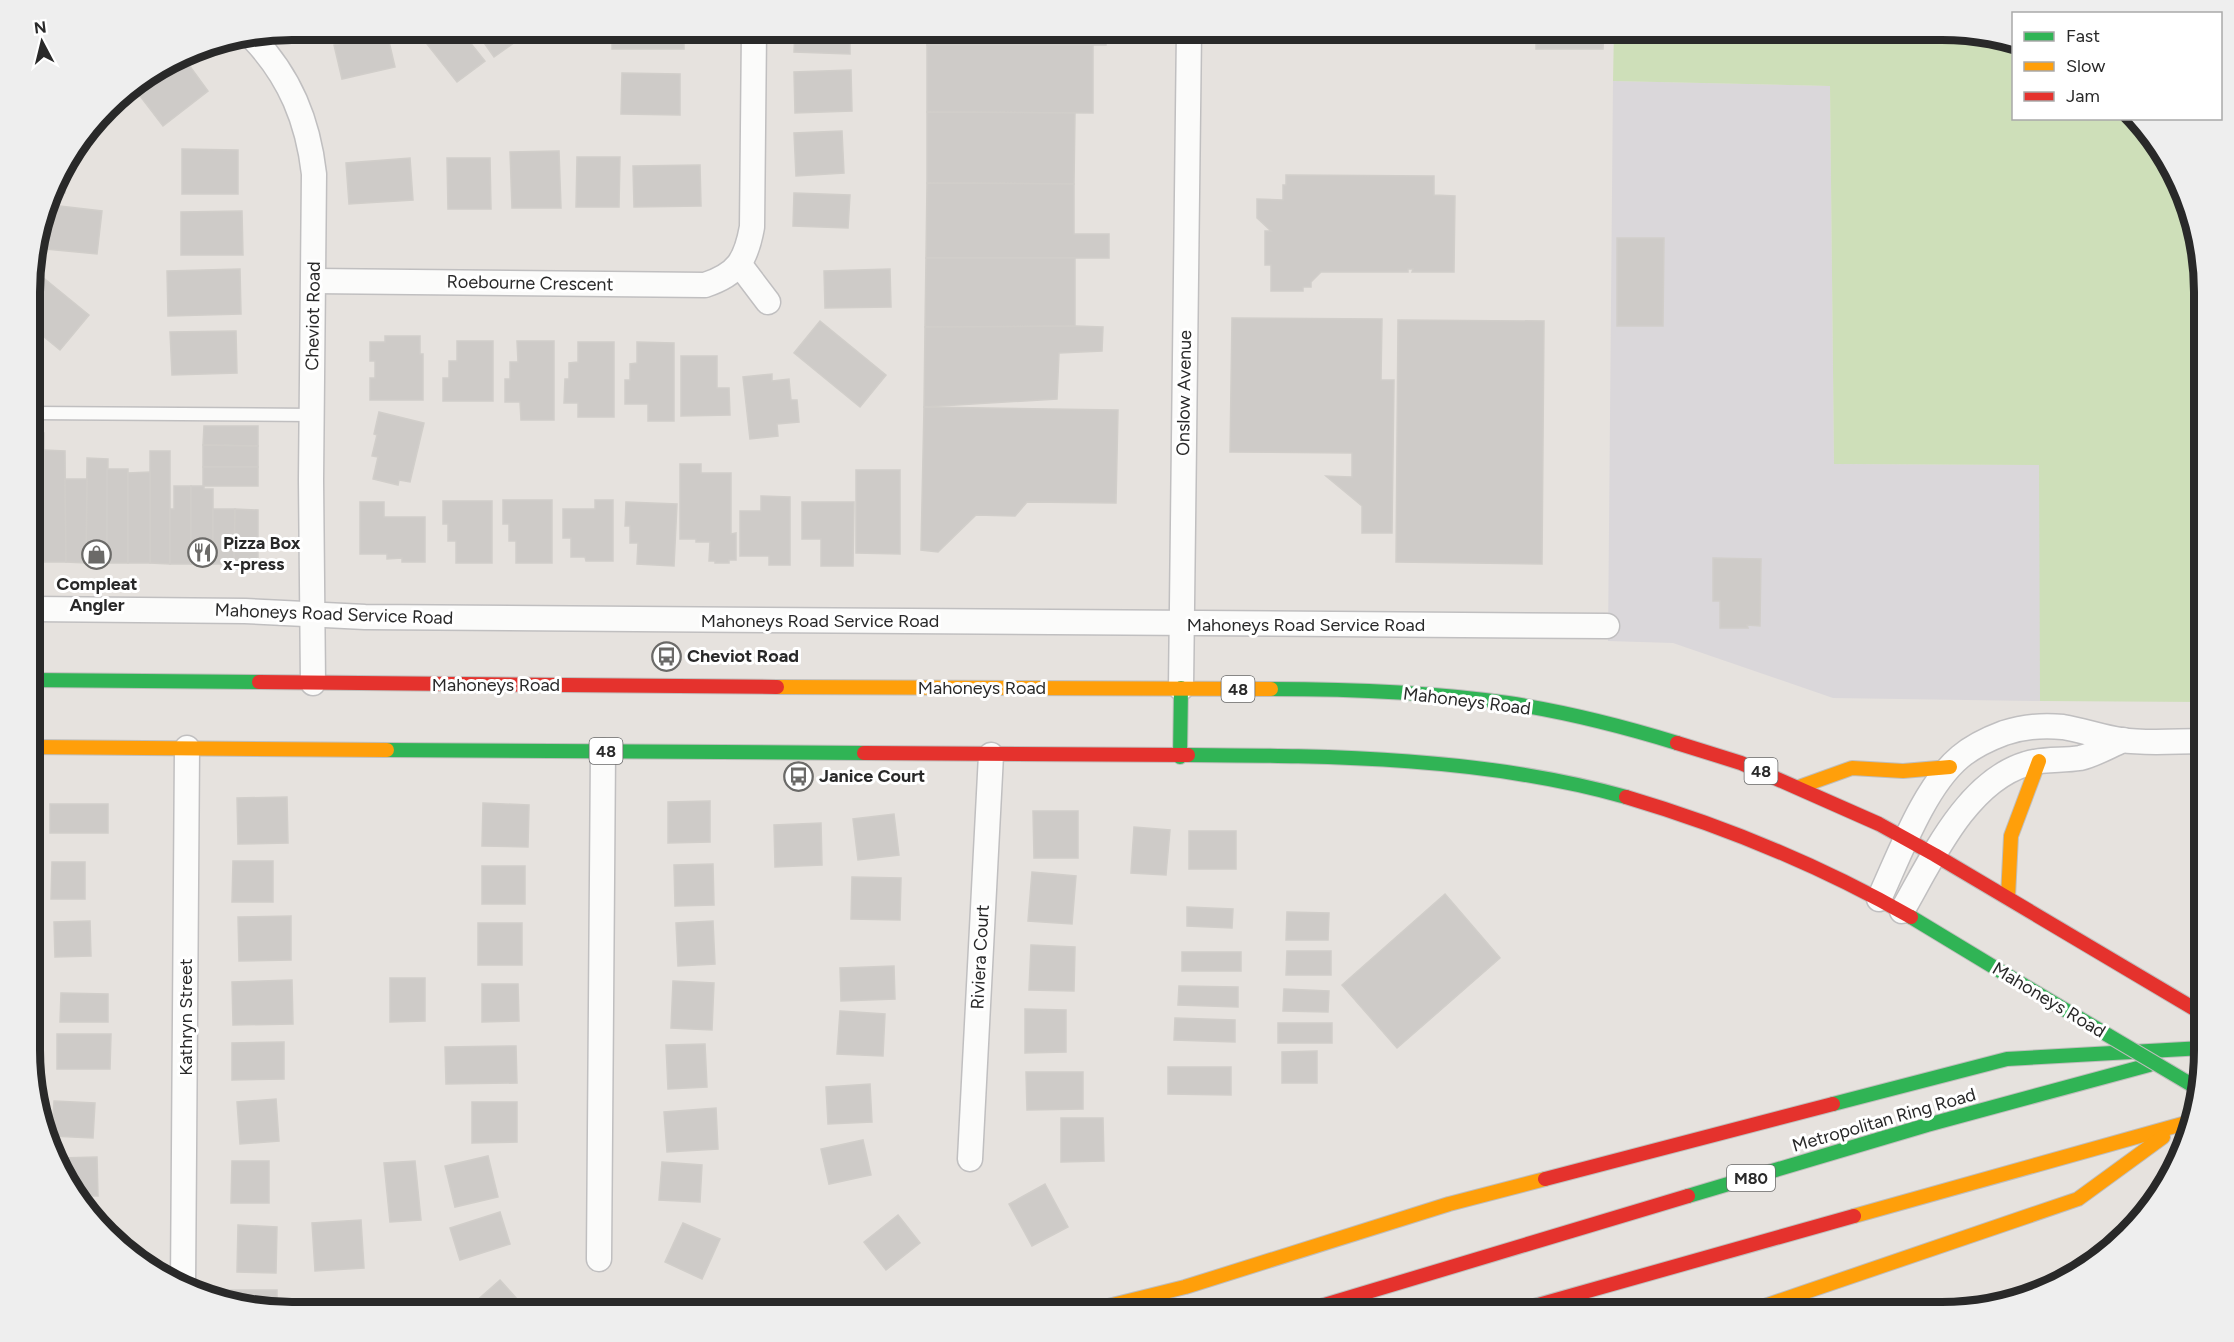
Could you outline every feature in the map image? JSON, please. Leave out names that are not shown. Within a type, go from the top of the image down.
[{"type":"main road","name":"Mahoneys Road","points":[[40,680],[1361,690],[1508,703],[1579,716],[1634,730],[1741,763],[1798,787],[1879,824],[1935,855],[2193,1008]]},
{"type":"main road","name":"Onslow Avenue","points":[[1180,757],[1181,688]]},
{"type":"main road","name":"Mahoneys Road","points":[[40,747],[1372,759],[1482,768],[1563,782],[1638,801],[1737,834],[1796,860],[1902,911],[2191,1084]]},
{"type":"main road","points":[[2008,897],[2011,836],[2039,761]]},
{"type":"main road","points":[[1798,787],[1852,768],[1903,771],[1950,767]]},
{"type":"main road","points":[[1124,1302],[1185,1287],[1449,1204],[2007,1059],[2193,1050]]},
{"type":"main road","name":"Metropolitan Ring Road","points":[[1334,1302],[1927,1125],[2193,1052]]},
{"type":"main road","points":[[1549,1302],[2182,1124]]},
{"type":"main road","points":[[1775,1302],[2078,1199],[2182,1125]]},
{"type":"street","points":[[754,40],[752,226],[745,255],[740,265],[768,302]]},
{"type":"street","name":"Onslow Avenue","points":[[1181,688],[1189,40]]},
{"type":"street","name":"Cheviot Road","points":[[258,43],[291,89],[307,130],[314,174],[311,614],[313,683]]},
{"type":"street","name":"Roebourne Crescent","points":[[314,281],[705,285],[719,280],[740,265]]},
{"type":"street","name":"Mahoneys Road Service Road","points":[[40,609],[245,611],[364,618],[1607,626]]},
{"type":"street","points":[[1879,899],[1906,840],[1934,788],[1950,767],[1976,745],[2017,729],[2062,727],[2123,740],[2193,741]]},
{"type":"street","points":[[1902,911],[1964,811],[1987,785],[2013,768],[2039,761],[2081,758],[2123,740]]},
{"type":"street","name":"Kathryn Street","points":[[183,1276],[187,748]]},
{"type":"street","points":[[599,1259],[603,751]]},
{"type":"street","name":"Riviera Court","points":[[970,1159],[991,755]]},
{"type":"lane","points":[[40,413],[312,415]]},
{"type":"shaded area","points":[[1613,81],[1830,86],[1834,464],[2040,465],[2040,701],[1833,698],[1673,643],[1608,641]]},
{"type":"green space","points":[[1614,40],[1958,41],[1991,45],[2012,51],[2012,120],[2126,120],[2160,167],[2174,196],[2189,243],[2193,276],[2193,702],[2040,701],[2039,465],[1834,464],[1830,86],[1613,81]]},
{"type":"building","points":[[356,40],[389,40],[395,67],[342,79],[334,45]]},
{"type":"building","points":[[424,40],[468,40],[485,61],[457,82]]},
{"type":"building","points":[[482,40],[518,40],[494,57]]},
{"type":"building","points":[[612,40],[684,40],[684,49],[612,49]]},
{"type":"building","points":[[795,40],[850,40],[850,54],[794,52]]},
{"type":"building","points":[[928,40],[1106,40],[1106,45],[927,45]]},
{"type":"building","points":[[1536,40],[1603,40],[1603,49],[1536,49]]},
{"type":"building","points":[[927,45],[1093,45],[1093,113],[927,112]]},
{"type":"building","points":[[188,64],[208,91],[163,126],[140,96],[173,71]]},
{"type":"building","points":[[851,70],[852,111],[795,113],[794,72]]},
{"type":"building","points":[[622,73],[680,74],[680,115],[621,114]]},
{"type":"building","points":[[927,112],[1075,113],[1074,184],[927,183]]},
{"type":"building","points":[[842,131],[844,173],[796,176],[794,133]]},
{"type":"building","points":[[182,149],[238,150],[238,194],[182,194]]},
{"type":"building","points":[[559,151],[561,208],[512,208],[510,152]]},
{"type":"building","points":[[577,157],[620,157],[619,207],[576,207]]},
{"type":"building","points":[[410,158],[413,200],[349,204],[346,163]]},
{"type":"building","points":[[447,158],[490,158],[491,209],[448,209]]},
{"type":"building","points":[[700,165],[701,206],[634,207],[633,166]]},
{"type":"building","points":[[1286,175],[1434,176],[1434,195],[1455,196],[1454,272],[1412,272],[1413,269],[1408,269],[1408,272],[1321,272],[1311,282],[1311,287],[1303,287],[1303,291],[1271,291],[1271,265],[1265,265],[1265,231],[1271,231],[1257,218],[1257,199],[1283,200]]},
{"type":"building","points":[[927,183],[1074,184],[1074,234],[1109,234],[1109,258],[926,258]]},
{"type":"building","points":[[794,193],[850,195],[848,228],[793,226]]},
{"type":"building","points":[[56,206],[102,211],[97,254],[46,249],[48,231]]},
{"type":"building","points":[[242,211],[243,255],[181,255],[181,212]]},
{"type":"building","points":[[1617,238],[1664,238],[1663,326],[1617,326]]},
{"type":"building","points":[[926,258],[1075,258],[1075,326],[925,327]]},
{"type":"building","points":[[240,269],[241,314],[168,316],[167,271]]},
{"type":"building","points":[[890,269],[891,307],[825,308],[824,271]]},
{"type":"building","points":[[41,276],[89,315],[60,350],[40,334]]},
{"type":"building","points":[[1232,318],[1382,319],[1381,380],[1394,380],[1392,533],[1362,533],[1362,506],[1326,476],[1352,477],[1352,453],[1230,452]]},
{"type":"building","points":[[1398,320],[1544,321],[1542,564],[1396,562]]},
{"type":"building","points":[[820,321],[886,375],[860,407],[794,353]]},
{"type":"building","points":[[925,327],[1103,327],[1102,351],[1059,353],[1057,399],[924,407]]},
{"type":"building","points":[[236,331],[237,373],[172,375],[170,332]]},
{"type":"building","points":[[385,336],[420,336],[420,354],[423,354],[423,400],[370,400],[370,378],[375,378],[375,361],[370,361],[370,342],[385,342]]},
{"type":"building","points":[[457,341],[493,341],[493,401],[443,401],[443,378],[449,378],[449,361],[457,361]]},
{"type":"building","points":[[517,341],[554,341],[554,420],[521,420],[520,402],[505,402],[505,379],[510,379],[510,362],[518,362]]},
{"type":"building","points":[[578,342],[614,342],[614,417],[578,417],[578,403],[564,403],[565,379],[569,379],[569,363],[578,362]]},
{"type":"building","points":[[637,342],[674,343],[674,421],[648,421],[648,404],[625,404],[625,380],[630,380],[630,364],[637,363]]},
{"type":"building","points":[[681,356],[717,356],[717,388],[729,388],[730,415],[681,416]]},
{"type":"building","points":[[772,374],[772,381],[789,379],[791,400],[797,400],[799,422],[777,424],[778,436],[750,439],[743,377]]},
{"type":"building","points":[[924,407],[1118,410],[1116,503],[1027,502],[1015,516],[976,515],[938,552],[921,550]]},
{"type":"building","points":[[379,412],[424,423],[410,482],[399,480],[398,485],[373,479],[378,457],[372,456]]},
{"type":"building","points":[[204,426],[258,426],[258,446],[203,445]]},
{"type":"building","points":[[40,433],[44,433],[43,562],[40,562]]},
{"type":"building","points":[[203,445],[258,446],[258,467],[203,467]]},
{"type":"building","points":[[44,450],[65,451],[66,562],[43,562]]},
{"type":"building","points":[[150,451],[170,451],[170,564],[150,563]]},
{"type":"building","points":[[87,458],[108,459],[107,563],[86,563]]},
{"type":"building","points":[[680,464],[701,464],[701,473],[731,473],[731,534],[736,533],[736,560],[729,560],[729,563],[709,561],[710,542],[680,539]]},
{"type":"building","points":[[203,467],[258,467],[258,486],[203,486]]},
{"type":"building","points":[[107,469],[128,469],[128,563],[107,563]]},
{"type":"building","points":[[856,470],[900,470],[900,554],[856,553]]},
{"type":"building","points":[[150,472],[150,563],[128,563],[128,473]]},
{"type":"building","points":[[65,479],[87,479],[86,563],[66,562]]},
{"type":"building","points":[[174,486],[191,486],[191,564],[170,564],[170,509],[174,509]]},
{"type":"building","points":[[191,486],[213,489],[213,564],[191,564]]},
{"type":"building","points":[[761,496],[790,497],[790,565],[769,565],[769,556],[740,556],[740,511],[761,511]]},
{"type":"building","points":[[503,500],[552,500],[552,563],[516,563],[516,541],[509,541],[509,524],[503,524]]},
{"type":"building","points":[[595,500],[613,500],[613,561],[586,561],[585,557],[571,557],[571,538],[563,538],[563,509],[595,509]]},
{"type":"building","points":[[443,501],[492,501],[492,563],[456,563],[456,541],[448,541],[448,524],[443,524]]},
{"type":"building","points":[[360,502],[384,502],[384,517],[425,517],[425,562],[402,562],[402,558],[387,559],[387,554],[360,554]]},
{"type":"building","points":[[626,502],[677,504],[674,566],[637,564],[638,543],[630,543],[630,526],[625,526]]},
{"type":"building","points":[[802,502],[854,502],[853,566],[821,566],[821,539],[802,539]]},
{"type":"building","points":[[213,509],[235,509],[234,564],[213,564]]},
{"type":"building","points":[[235,509],[258,510],[258,564],[234,564]]},
{"type":"building","points":[[1713,558],[1761,559],[1760,626],[1720,628],[1720,601],[1713,601]]},
{"type":"building","points":[[287,797],[288,843],[238,844],[237,798]]},
{"type":"building","points":[[710,801],[710,842],[668,843],[668,802]]},
{"type":"building","points":[[483,803],[529,805],[528,847],[482,846]]},
{"type":"building","points":[[50,804],[108,804],[108,833],[50,833]]},
{"type":"building","points":[[1033,811],[1078,811],[1078,858],[1034,858]]},
{"type":"building","points":[[894,814],[899,855],[858,860],[853,819]]},
{"type":"building","points":[[821,823],[822,865],[775,867],[774,825]]},
{"type":"building","points":[[1134,827],[1170,830],[1166,875],[1131,873]]},
{"type":"building","points":[[1189,831],[1236,831],[1236,869],[1189,869]]},
{"type":"building","points":[[233,861],[273,861],[273,902],[232,902]]},
{"type":"building","points":[[52,862],[85,862],[85,899],[51,899]]},
{"type":"building","points":[[713,864],[714,905],[675,906],[674,865]]},
{"type":"building","points":[[482,866],[525,866],[525,904],[482,904]]},
{"type":"building","points":[[1032,872],[1076,876],[1072,924],[1028,921]]},
{"type":"building","points":[[852,877],[901,878],[900,920],[851,919]]},
{"type":"building","points":[[1445,894],[1500,958],[1397,1048],[1342,985]]},
{"type":"building","points":[[1187,907],[1233,909],[1232,928],[1187,926]]},
{"type":"building","points":[[1287,912],[1329,913],[1328,940],[1286,940]]},
{"type":"building","points":[[291,916],[291,960],[239,961],[238,917]]},
{"type":"building","points":[[90,921],[91,956],[55,957],[54,922]]},
{"type":"building","points":[[713,921],[715,964],[678,966],[676,923]]},
{"type":"building","points":[[478,923],[522,923],[522,965],[478,965]]},
{"type":"building","points":[[1031,945],[1075,947],[1074,991],[1029,990]]},
{"type":"building","points":[[1287,951],[1331,951],[1331,975],[1286,975]]},
{"type":"building","points":[[1182,952],[1241,952],[1241,971],[1182,971]]},
{"type":"building","points":[[894,966],[895,999],[841,1001],[840,968]]},
{"type":"building","points":[[390,978],[425,978],[425,1021],[390,1022]]},
{"type":"building","points":[[292,980],[293,1024],[233,1025],[232,982]]},
{"type":"building","points":[[673,981],[714,983],[712,1030],[671,1028]]},
{"type":"building","points":[[482,984],[518,984],[519,1021],[482,1022]]},
{"type":"building","points":[[1179,986],[1238,987],[1238,1007],[1178,1005]]},
{"type":"building","points":[[1284,989],[1329,991],[1328,1012],[1283,1011]]},
{"type":"building","points":[[61,993],[108,994],[108,1022],[60,1022]]},
{"type":"building","points":[[1025,1009],[1066,1010],[1066,1052],[1025,1053]]},
{"type":"building","points":[[840,1011],[885,1014],[883,1056],[837,1054]]},
{"type":"building","points":[[1175,1018],[1235,1020],[1235,1042],[1174,1040]]},
{"type":"building","points":[[1278,1023],[1332,1023],[1332,1043],[1278,1043]]},
{"type":"building","points":[[57,1034],[111,1034],[110,1069],[57,1069]]},
{"type":"building","points":[[284,1042],[284,1079],[232,1080],[232,1043]]},
{"type":"building","points":[[705,1044],[707,1087],[668,1089],[666,1045]]},
{"type":"building","points":[[516,1046],[517,1083],[446,1084],[445,1047]]},
{"type":"building","points":[[1317,1051],[1317,1083],[1282,1083],[1282,1052]]},
{"type":"building","points":[[1168,1067],[1231,1067],[1231,1095],[1168,1094]]},
{"type":"building","points":[[1026,1072],[1083,1072],[1083,1109],[1027,1110]]},
{"type":"building","points":[[870,1084],[872,1122],[828,1124],[826,1087]]},
{"type":"building","points":[[276,1099],[279,1141],[240,1144],[237,1102]]},
{"type":"building","points":[[54,1101],[95,1103],[93,1138],[56,1136],[53,1126]]},
{"type":"building","points":[[472,1102],[517,1102],[517,1142],[472,1143]]},
{"type":"building","points":[[716,1108],[718,1149],[667,1152],[664,1112]]},
{"type":"building","points":[[1061,1118],[1103,1118],[1104,1161],[1061,1162]]},
{"type":"building","points":[[863,1140],[871,1175],[829,1184],[821,1149]]},
{"type":"building","points":[[488,1156],[498,1197],[455,1207],[445,1166]]},
{"type":"building","points":[[97,1157],[98,1196],[88,1196],[66,1158]]},
{"type":"building","points":[[232,1161],[269,1161],[269,1203],[231,1203]]},
{"type":"building","points":[[415,1161],[421,1220],[390,1222],[384,1163]]},
{"type":"building","points":[[662,1162],[702,1165],[700,1202],[659,1200]]},
{"type":"building","points":[[1045,1184],[1068,1227],[1032,1246],[1009,1204]]},
{"type":"building","points":[[500,1212],[510,1244],[460,1260],[450,1228]]},
{"type":"building","points":[[898,1215],[920,1243],[886,1270],[864,1242]]},
{"type":"building","points":[[361,1220],[364,1268],[315,1271],[312,1223]]},
{"type":"building","points":[[683,1223],[720,1239],[702,1279],[665,1262]]},
{"type":"building","points":[[238,1225],[277,1227],[276,1273],[237,1272]]},
{"type":"building","points":[[500,1280],[520,1302],[475,1302]]},
{"type":"building","points":[[227,1290],[277,1290],[277,1301],[243,1297],[227,1293]]},
{"type":"traffic: fast","points":[[40,680],[259,682]]},
{"type":"traffic: fast","points":[[1180,757],[1181,688]]},
{"type":"traffic: fast","points":[[1271,689],[1390,692],[1508,703],[1594,720],[1677,743]]},
{"type":"traffic: fast","points":[[387,750],[864,753]]},
{"type":"traffic: fast","points":[[1188,755],[1353,758],[1464,766],[1572,784],[1626,797]]},
{"type":"traffic: fast","points":[[1911,917],[2030,989]]},
{"type":"traffic: fast","points":[[2030,989],[2191,1084]]},
{"type":"traffic: fast","points":[[1833,1104],[2007,1059],[2193,1049]]},
{"type":"traffic: fast","points":[[1688,1196],[1927,1125],[2149,1065]]},
{"type":"traffic: slow","points":[[777,687],[1271,689]]},
{"type":"traffic: slow","points":[[40,747],[387,750]]},
{"type":"traffic: slow","points":[[2008,897],[2011,836],[2039,761]]},
{"type":"traffic: slow","points":[[1799,787],[1852,768],[1903,771],[1950,767]]},
{"type":"traffic: slow","points":[[1854,1216],[2182,1124]]},
{"type":"traffic: slow","points":[[1776,1302],[2078,1199],[2163,1137]]},
{"type":"traffic: slow","points":[[1124,1302],[1185,1287],[1449,1204],[1545,1179]]},
{"type":"traffic: jam","points":[[259,682],[777,687]]},
{"type":"traffic: jam","points":[[1677,743],[1741,763],[1879,824],[2193,1008]]},
{"type":"traffic: jam","points":[[864,753],[1188,755]]},
{"type":"traffic: jam","points":[[1626,797],[1663,808],[1772,849],[1877,898],[1911,917]]},
{"type":"traffic: jam","points":[[1545,1179],[1833,1104]]},
{"type":"traffic: jam","points":[[1334,1302],[1688,1196]]},
{"type":"traffic: jam","points":[[1549,1302],[1854,1216]]},
{"type":"place","name":"Pizza Box x-press","points":[[202,553]]},
{"type":"place","name":"Compleat Angler","points":[[97,555]]},
{"type":"place","name":"Cheviot Road","points":[[666,656]]},
{"type":"place","name":"Janice Court","points":[[798,776]]}]
